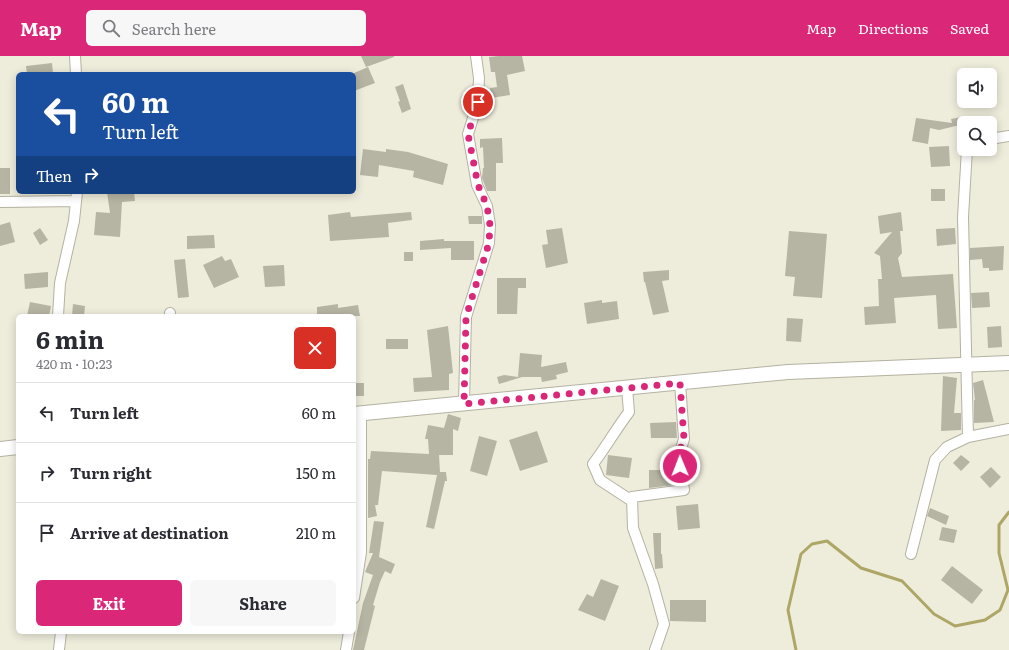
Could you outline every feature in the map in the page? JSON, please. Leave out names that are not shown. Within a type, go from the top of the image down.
[{"type":"main road","points":[[358,414],[795,372],[1009,363]]},
{"type":"main road","points":[[0,449],[16,447]]},
{"type":"street","points":[[75,56],[76,72]]},
{"type":"street","points":[[464,404],[466,317],[489,243],[490,225],[487,206],[478,185],[468,134],[478,102],[479,78],[476,56]]},
{"type":"street","points":[[997,138],[1009,136]]},
{"type":"street","points":[[967,156],[963,218],[968,437]]},
{"type":"street","points":[[0,202],[76,196],[74,222],[60,283],[58,314]]},
{"type":"street","points":[[656,650],[664,624],[633,528],[632,497],[684,490],[678,455],[684,439],[680,383]]},
{"type":"street","points":[[627,388],[629,412],[615,431],[607,446],[593,464],[600,480],[632,501]]},
{"type":"street","points":[[356,585],[361,552],[358,414]]},
{"type":"street","points":[[911,554],[935,460],[947,447],[968,437],[1009,429]]},
{"type":"street","points":[[59,650],[61,634]]},
{"type":"street","points":[[346,650],[349,634]]},
{"type":"building","points":[[361,56],[394,56],[394,57],[366,67]]},
{"type":"building","points":[[522,56],[525,71],[507,75],[510,95],[491,98],[490,88],[497,87],[495,72],[491,72],[489,57]]},
{"type":"building","points":[[52,63],[53,72],[27,72],[26,66]]},
{"type":"building","points":[[368,67],[375,83],[356,90],[356,72]]},
{"type":"building","points":[[403,84],[411,109],[402,113],[395,87]]},
{"type":"building","points":[[916,118],[952,123],[951,119],[957,118],[957,126],[939,130],[930,128],[928,144],[912,141]]},
{"type":"building","points":[[502,138],[503,163],[496,163],[496,191],[487,191],[482,178],[484,168],[483,147],[480,148],[480,139]]},
{"type":"building","points":[[949,146],[950,166],[931,167],[929,147]]},
{"type":"building","points":[[363,149],[386,152],[386,149],[408,152],[448,164],[443,185],[413,177],[414,171],[379,165],[378,177],[360,175]]},
{"type":"building","points":[[0,168],[10,168],[10,194],[0,194]]},
{"type":"building","points":[[931,189],[945,189],[945,201],[931,201]]},
{"type":"building","points":[[107,194],[134,194],[135,201],[122,202],[120,237],[94,235],[96,212],[110,213]]},
{"type":"building","points":[[350,212],[351,217],[411,212],[412,220],[388,223],[389,237],[330,241],[328,215]]},
{"type":"building","points":[[901,212],[903,231],[900,231],[902,253],[898,258],[902,277],[953,274],[957,328],[938,329],[936,295],[894,298],[896,323],[865,325],[864,307],[879,306],[878,279],[882,279],[880,256],[874,253],[892,232],[880,234],[878,216]]},
{"type":"building","points":[[468,216],[482,216],[482,224],[469,224]]},
{"type":"building","points":[[10,222],[15,242],[0,246],[0,225]]},
{"type":"building","points":[[40,228],[48,240],[40,245],[33,233]]},
{"type":"building","points":[[562,228],[568,263],[546,268],[542,245],[548,244],[546,230]]},
{"type":"building","points":[[955,228],[956,244],[937,246],[936,229]]},
{"type":"building","points":[[789,231],[827,234],[822,298],[793,296],[795,277],[785,276]]},
{"type":"building","points":[[214,235],[215,248],[187,249],[187,236]]},
{"type":"building","points":[[444,239],[444,241],[474,241],[474,260],[451,260],[451,248],[420,250],[420,241]]},
{"type":"building","points":[[1004,246],[1003,270],[989,271],[989,268],[983,268],[982,259],[970,260],[970,248]]},
{"type":"building","points":[[404,252],[413,252],[413,261],[404,261]]},
{"type":"building","points":[[222,256],[225,261],[231,259],[239,277],[214,288],[203,265]]},
{"type":"building","points":[[185,259],[189,297],[178,298],[174,260]]},
{"type":"building","points":[[284,265],[285,286],[265,287],[263,266]]},
{"type":"building","points":[[669,270],[669,280],[662,281],[669,312],[653,315],[644,282],[643,272]]},
{"type":"building","points":[[48,272],[48,287],[25,289],[24,274]]},
{"type":"building","points":[[497,278],[526,278],[526,288],[518,288],[517,314],[497,314]]},
{"type":"building","points":[[989,292],[990,307],[972,308],[971,293]]},
{"type":"building","points":[[602,300],[602,303],[617,301],[619,319],[587,324],[584,303]]},
{"type":"building","points":[[30,302],[51,306],[49,314],[27,314]]},
{"type":"building","points":[[73,304],[85,306],[84,314],[72,314]]},
{"type":"building","points":[[338,304],[338,308],[358,305],[360,316],[356,316],[356,314],[317,314],[317,307]]},
{"type":"building","points":[[787,318],[803,319],[801,342],[786,341]]},
{"type":"building","points":[[448,326],[453,373],[449,374],[449,390],[414,392],[413,378],[432,377],[427,330]]},
{"type":"building","points":[[1001,326],[1002,347],[988,348],[987,327]]},
{"type":"building","points":[[386,339],[408,339],[408,349],[386,349]]},
{"type":"building","points":[[520,353],[542,355],[541,367],[566,362],[568,372],[556,375],[557,379],[542,382],[541,377],[522,377],[499,384],[497,377],[504,375],[518,377]]},
{"type":"building","points":[[943,376],[957,378],[954,413],[961,413],[961,430],[941,431]]},
{"type":"building","points":[[983,380],[994,422],[974,423],[975,400],[973,383]]},
{"type":"building","points":[[356,383],[364,383],[364,396],[356,396]]},
{"type":"building","points":[[448,414],[461,418],[458,431],[453,429],[453,455],[439,455],[440,472],[446,472],[447,481],[445,481],[434,529],[426,527],[437,475],[382,471],[378,505],[375,505],[377,516],[368,518],[368,459],[370,459],[371,451],[429,454],[428,439],[425,439],[428,425],[444,428]]},
{"type":"building","points":[[676,422],[677,438],[651,438],[650,423]]},
{"type":"building","points":[[537,431],[548,462],[520,471],[509,440]]},
{"type":"building","points":[[479,436],[497,441],[487,476],[470,471]]},
{"type":"building","points":[[608,455],[632,458],[629,478],[606,475]]},
{"type":"building","points":[[961,455],[970,462],[961,471],[953,463]]},
{"type":"building","points":[[991,467],[1001,477],[990,488],[980,477]]},
{"type":"building","points":[[649,470],[673,470],[674,485],[649,488]]},
{"type":"building","points":[[698,504],[700,528],[678,530],[676,506]]},
{"type":"building","points":[[930,508],[949,516],[946,525],[927,516]]},
{"type":"building","points":[[374,521],[384,522],[379,557],[395,564],[391,574],[385,571],[380,582],[373,605],[375,606],[364,650],[353,650],[363,603],[373,575],[365,572],[373,553],[369,553]]},
{"type":"building","points":[[942,527],[957,530],[954,543],[939,540]]},
{"type":"building","points":[[653,533],[661,533],[663,568],[655,569]]},
{"type":"building","points":[[952,566],[983,590],[972,604],[941,580]]},
{"type":"building","points":[[601,579],[619,586],[605,621],[578,610],[587,594],[593,597]]},
{"type":"building","points":[[670,600],[706,600],[706,622],[670,621]]},
{"type":"waterway","points":[[796,650],[788,610],[801,554],[812,544],[827,541],[861,568],[902,581],[934,614],[955,626],[985,620],[1000,610],[1008,590],[999,553],[999,525],[1009,512]]},
{"type":"route","points":[[478,102],[468,134],[473,165],[478,185],[487,206],[490,225],[489,243],[473,290],[466,317],[464,404],[680,383],[684,439],[678,455],[680,466]]}]
